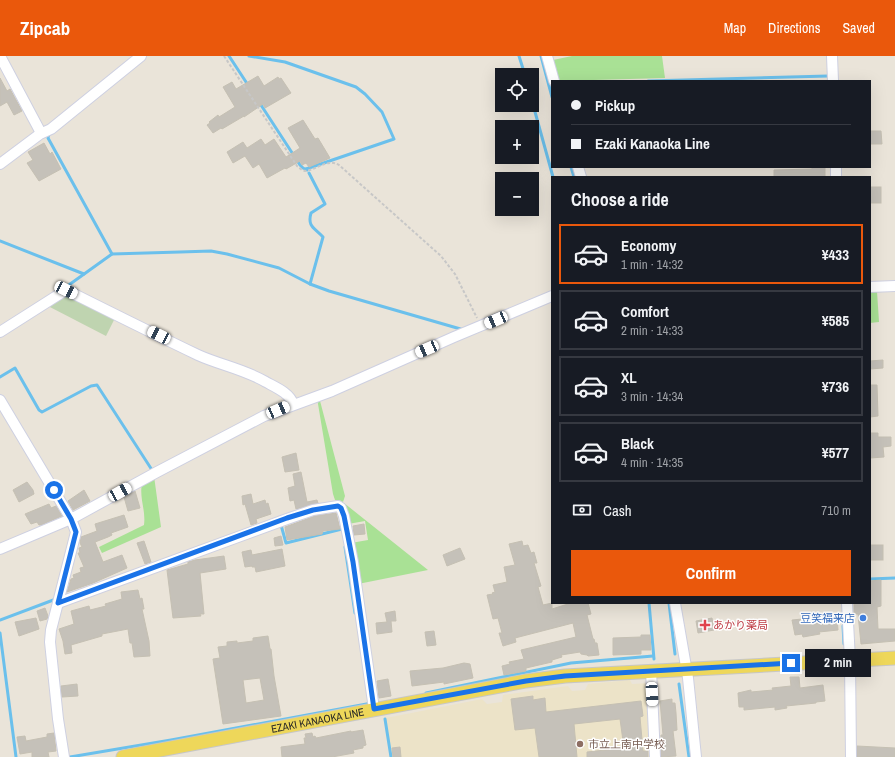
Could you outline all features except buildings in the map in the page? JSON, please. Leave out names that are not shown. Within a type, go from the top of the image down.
[{"type":"main road","name":"EZAKI KANAOKA LINE","points":[[123,757],[374,705],[526,681],[565,676],[651,670],[895,658]]},
{"type":"street","points":[[0,56],[44,132]]},
{"type":"street","points":[[0,164],[44,132],[51,129],[141,56]]},
{"type":"street","points":[[547,56],[554,80]]},
{"type":"street","points":[[832,56],[833,80]]},
{"type":"street","points":[[871,287],[895,286]]},
{"type":"street","points":[[0,332],[66,290],[199,355],[245,371],[265,381],[292,401]]},
{"type":"street","points":[[0,549],[70,517],[292,401],[332,391],[454,337],[551,296]]},
{"type":"street","points":[[0,400],[70,517],[76,532],[51,630],[50,642],[58,719],[64,756]]},
{"type":"street","points":[[59,599],[287,518],[313,510],[338,506],[341,508],[344,516],[353,562],[374,705]]},
{"type":"street","points":[[675,604],[687,668],[696,757]]},
{"type":"street","points":[[847,604],[850,660],[851,757]]},
{"type":"street","points":[[651,670],[655,757]]},
{"type":"path","points":[[224,56],[297,166],[305,171],[333,162],[339,165],[441,256],[455,274],[479,322]]},
{"type":"shaded area","points":[[630,680],[632,684],[650,683],[653,757],[392,757],[386,718],[482,699],[487,704],[502,702],[503,695],[568,686],[572,691],[585,690],[588,684]]},
{"type":"green space","points":[[572,56],[662,56],[665,78],[558,80],[553,60]]},
{"type":"green space","points":[[871,291],[877,291],[879,322],[871,323]]},
{"type":"green space","points":[[65,293],[115,318],[106,336],[46,305]]},
{"type":"green space","points":[[319,397],[345,496],[343,502],[335,500],[333,494],[317,398]]},
{"type":"green space","points":[[154,476],[161,527],[102,553],[99,547],[144,525],[141,494],[142,483]]},
{"type":"green space","points":[[344,503],[428,570],[358,584],[351,543],[368,540],[365,521],[348,524]]},
{"type":"waterway","points":[[229,56],[248,85]]},
{"type":"waterway","points":[[249,56],[285,62],[356,87],[382,112],[394,139],[306,169]]},
{"type":"waterway","points":[[519,56],[523,68]]},
{"type":"waterway","points":[[541,56],[551,93]]},
{"type":"waterway","points":[[684,80],[828,76]]},
{"type":"waterway","points":[[259,102],[300,165],[307,170]]},
{"type":"waterway","points":[[535,112],[553,176]]},
{"type":"waterway","points":[[49,134],[48,138],[112,254]]},
{"type":"waterway","points":[[571,168],[574,176]]},
{"type":"waterway","points":[[309,173],[325,204],[311,213],[310,218],[312,227],[323,237],[310,284],[329,291],[464,330]]},
{"type":"waterway","points":[[0,241],[84,274]]},
{"type":"waterway","points":[[66,287],[112,254],[211,251],[279,268],[310,284]]},
{"type":"waterway","points":[[0,377],[15,368],[39,410],[42,412],[91,386],[97,385],[152,470]]},
{"type":"waterway","points":[[281,525],[286,543],[342,529]]},
{"type":"waterway","points":[[345,547],[355,613]]},
{"type":"waterway","points":[[871,579],[895,578]]},
{"type":"waterway","points":[[0,620],[56,599]]},
{"type":"waterway","points":[[649,604],[654,659]]},
{"type":"waterway","points":[[669,604],[675,654]]},
{"type":"waterway","points":[[843,626],[844,644]]},
{"type":"waterway","points":[[0,633],[16,757]]},
{"type":"waterway","points":[[426,693],[571,663],[653,656]]},
{"type":"waterway","points":[[679,684],[689,757]]},
{"type":"waterway","points":[[70,757],[372,703]]},
{"type":"waterway","points":[[385,719],[391,757]]},
{"type":"place","name":"豆笑福来店","points":[[863,618]]},
{"type":"place","name":"あかり薬局","points":[[705,625]]},
{"type":"place","name":"市立上南中学校","points":[[580,744]]},
{"type":"route","points":[[54,490],[71,519],[76,532],[58,603],[287,518],[332,506],[338,506],[341,508],[353,562],[374,709],[526,681],[565,676],[791,663]]}]
